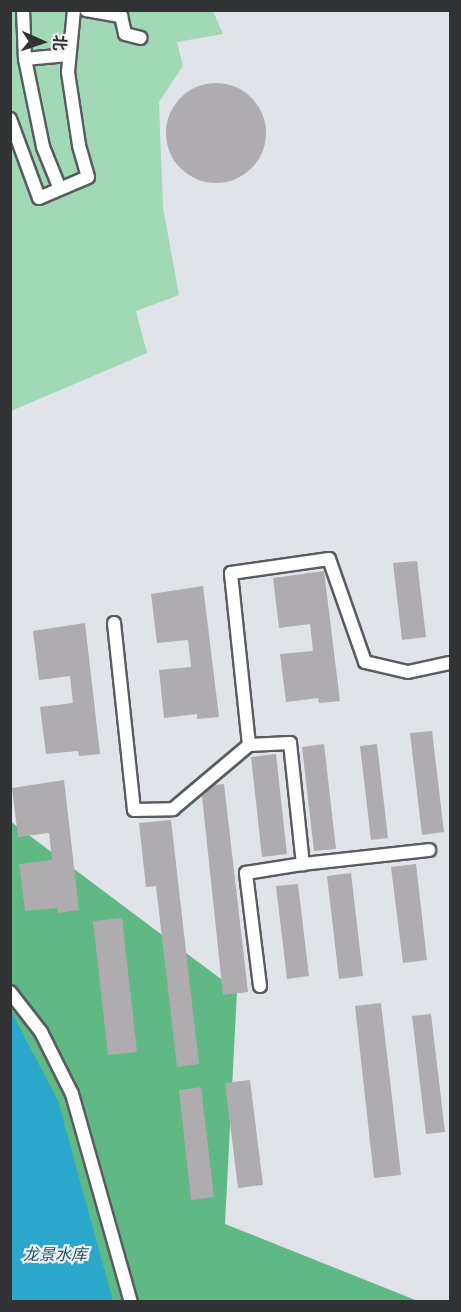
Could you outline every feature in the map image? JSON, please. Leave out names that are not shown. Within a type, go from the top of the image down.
[{"type":"street","points":[[23,10],[25,59],[43,147],[60,189]]},
{"type":"street","points":[[10,119],[21,155],[39,198],[88,177],[79,145],[68,72],[74,10]]},
{"type":"street","points":[[86,10],[121,16],[125,34],[141,38]]},
{"type":"street","points":[[25,59],[68,55]]},
{"type":"street","points":[[21,155],[43,147]]},
{"type":"street","points":[[249,745],[231,573],[329,559],[365,662],[408,672],[450,663]]},
{"type":"street","points":[[114,623],[134,810],[173,809],[249,745],[290,743],[303,864]]},
{"type":"street","points":[[260,986],[246,873],[303,864],[429,850]]},
{"type":"street","points":[[10,992],[41,1032],[72,1094],[131,1302]]},
{"type":"green space","points":[[11,11],[213,11],[223,34],[177,42],[183,66],[159,102],[163,208],[179,295],[136,311],[147,353],[11,411]]},
{"type":"green space","points":[[10,821],[237,991],[225,1224],[418,1301],[11,1301]]},
{"type":"water","name":"龙景水库","points":[[10,1009],[58,1101],[113,1301],[11,1301]]},
{"type":"building","points":[[216,83],[235,87],[252,97],[262,114],[266,133],[262,152],[252,169],[235,179],[216,183],[197,179],[180,169],[170,152],[166,133],[170,114],[180,97],[197,87]]},
{"type":"building","points":[[417,561],[426,637],[402,640],[393,563]]},
{"type":"building","points":[[324,571],[340,701],[319,703],[318,698],[286,702],[280,654],[313,651],[310,624],[279,628],[273,578]]},
{"type":"building","points":[[203,586],[219,717],[197,719],[197,714],[164,718],[159,670],[191,667],[188,640],[157,643],[151,594]]},
{"type":"building","points":[[85,623],[100,754],[79,756],[78,751],[46,754],[40,707],[73,703],[70,676],[39,680],[33,631]]},
{"type":"building","points":[[432,731],[444,832],[422,835],[410,733]]},
{"type":"building","points":[[324,744],[336,849],[314,851],[302,747]]},
{"type":"building","points":[[377,744],[388,838],[371,840],[360,746]]},
{"type":"building","points":[[276,754],[287,854],[262,857],[251,757]]},
{"type":"building","points":[[64,780],[79,910],[58,913],[57,908],[25,911],[19,864],[52,860],[49,833],[18,837],[12,788]]},
{"type":"building","points":[[224,784],[248,992],[223,995],[202,796],[214,785]]},
{"type":"building","points":[[171,820],[199,1064],[177,1067],[156,886],[146,887],[139,823]]},
{"type":"building","points":[[416,864],[427,960],[403,963],[391,867]]},
{"type":"building","points":[[351,873],[363,976],[339,979],[327,876]]},
{"type":"building","points":[[298,884],[309,976],[287,979],[276,886]]},
{"type":"building","points":[[122,918],[137,1052],[108,1055],[93,921]]},
{"type":"building","points":[[381,1003],[401,1175],[374,1178],[355,1006]]},
{"type":"building","points":[[431,1014],[445,1132],[426,1134],[412,1016]]},
{"type":"building","points":[[250,1080],[263,1185],[238,1188],[225,1083]]},
{"type":"building","points":[[201,1087],[214,1197],[191,1200],[179,1090]]}]
